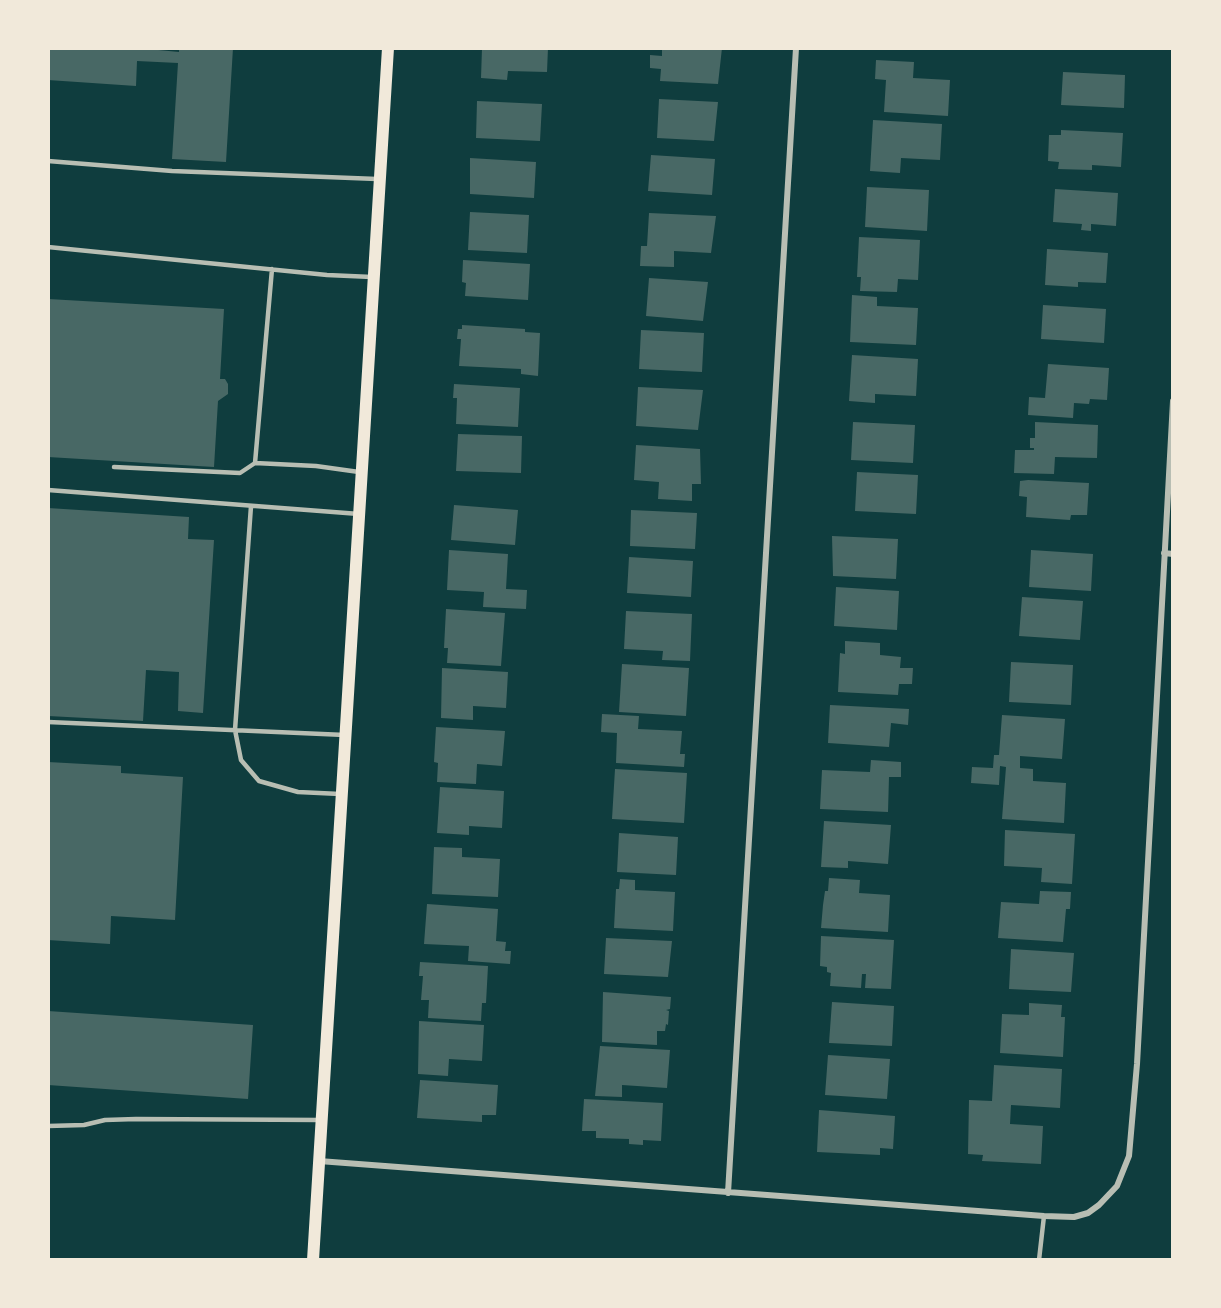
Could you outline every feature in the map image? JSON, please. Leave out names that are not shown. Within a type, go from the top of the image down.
[{"type":"main road","points":[[313,1260],[387,48]]},
{"type":"street","points":[[728,1193],[796,48]]},
{"type":"street","points":[[319,1161],[1044,1216],[1074,1217],[1088,1213],[1099,1205],[1117,1186],[1129,1156],[1138,1052],[1173,401]]},
{"type":"street","points":[[1164,553],[1173,554]]},
{"type":"lane","points":[[48,161],[172,171],[380,179]]},
{"type":"lane","points":[[48,247],[374,277]]},
{"type":"lane","points":[[255,463],[272,269]]},
{"type":"lane","points":[[114,467],[240,473],[255,463],[316,466],[362,472]]},
{"type":"lane","points":[[48,490],[359,514]]},
{"type":"lane","points":[[252,506],[235,730],[241,760],[259,781],[298,792],[342,794]]},
{"type":"lane","points":[[48,722],[345,735]]},
{"type":"lane","points":[[48,1126],[84,1125],[105,1120],[136,1119],[321,1120]]},
{"type":"lane","points":[[1039,1260],[1044,1216]]},
{"type":"building","points":[[48,48],[138,48],[179,52],[179,48],[233,48],[226,162],[172,159],[178,63],[137,61],[136,86],[48,80]]},
{"type":"building","points":[[482,48],[548,48],[547,72],[508,71],[507,80],[481,78]]},
{"type":"building","points":[[662,48],[722,48],[718,84],[660,81],[661,69],[650,68],[650,55],[662,56]]},
{"type":"building","points":[[876,60],[914,62],[913,78],[950,80],[948,116],[884,112],[886,80],[875,79]]},
{"type":"building","points":[[1063,72],[1125,75],[1124,108],[1061,105]]},
{"type":"building","points":[[659,99],[718,102],[714,141],[657,138]]},
{"type":"building","points":[[477,101],[542,104],[540,141],[476,138]]},
{"type":"building","points":[[873,120],[942,124],[940,160],[901,158],[900,173],[870,171]]},
{"type":"building","points":[[1061,130],[1123,133],[1121,167],[1092,165],[1092,170],[1058,169],[1059,162],[1048,161],[1049,135],[1061,135]]},
{"type":"building","points":[[651,155],[715,159],[712,195],[648,191]]},
{"type":"building","points":[[470,158],[536,162],[534,198],[470,194]]},
{"type":"building","points":[[867,187],[929,190],[927,231],[865,227]]},
{"type":"building","points":[[1055,189],[1118,193],[1116,226],[1091,224],[1091,231],[1081,230],[1082,224],[1053,222]]},
{"type":"building","points":[[470,212],[529,215],[527,253],[468,250]]},
{"type":"building","points":[[649,213],[716,216],[711,253],[674,251],[674,267],[640,266],[641,246],[647,246]]},
{"type":"building","points":[[859,237],[920,240],[918,280],[898,279],[897,292],[860,291],[861,277],[857,277]]},
{"type":"building","points":[[1047,249],[1108,253],[1106,283],[1078,282],[1078,287],[1045,285]]},
{"type":"building","points":[[463,260],[530,264],[528,300],[465,296],[466,283],[462,282]]},
{"type":"building","points":[[649,278],[708,282],[703,321],[646,316]]},
{"type":"building","points":[[852,295],[877,297],[877,306],[918,308],[916,345],[850,342]]},
{"type":"building","points":[[48,299],[224,309],[220,379],[225,379],[228,384],[228,394],[218,401],[214,467],[48,457]]},
{"type":"building","points":[[1043,305],[1106,309],[1104,343],[1041,339]]},
{"type":"building","points":[[462,325],[525,329],[525,332],[540,333],[538,376],[521,374],[521,369],[459,366],[461,339],[457,339],[458,329],[462,329]]},
{"type":"building","points":[[641,330],[704,333],[702,372],[639,369]]},
{"type":"building","points":[[852,355],[918,359],[916,396],[875,394],[875,403],[849,401]]},
{"type":"building","points":[[1048,364],[1109,368],[1107,400],[1090,399],[1089,404],[1074,403],[1073,418],[1028,415],[1029,397],[1045,398]]},
{"type":"building","points":[[454,384],[520,388],[518,427],[456,424],[457,398],[453,398]]},
{"type":"building","points":[[638,387],[703,390],[698,430],[636,426]]},
{"type":"building","points":[[853,422],[915,425],[913,463],[851,460]]},
{"type":"building","points":[[1035,422],[1098,425],[1097,458],[1055,457],[1054,474],[1014,473],[1015,450],[1034,450],[1030,448],[1030,438],[1035,438]]},
{"type":"building","points":[[458,434],[522,436],[521,473],[456,471]]},
{"type":"building","points":[[636,445],[700,449],[701,484],[692,484],[692,501],[658,499],[659,482],[634,480]]},
{"type":"building","points":[[857,472],[918,475],[916,514],[855,511]]},
{"type":"building","points":[[1020,481],[1089,483],[1087,515],[1071,515],[1070,520],[1026,517],[1027,497],[1019,496]]},
{"type":"building","points":[[454,505],[518,510],[515,545],[451,540]]},
{"type":"building","points":[[48,508],[189,517],[188,539],[214,540],[203,713],[178,711],[179,672],[146,670],[143,721],[48,716]]},
{"type":"building","points":[[631,510],[697,513],[695,549],[630,546]]},
{"type":"building","points":[[832,536],[898,539],[896,579],[833,576]]},
{"type":"building","points":[[449,550],[508,554],[506,589],[527,590],[526,609],[483,607],[484,592],[447,590]]},
{"type":"building","points":[[1031,550],[1093,554],[1091,591],[1029,587]]},
{"type":"building","points":[[629,557],[693,561],[691,597],[627,593]]},
{"type":"building","points":[[836,587],[899,591],[897,630],[834,626]]},
{"type":"building","points":[[1022,597],[1083,601],[1080,640],[1019,636]]},
{"type":"building","points":[[446,609],[505,613],[501,666],[447,663],[448,648],[444,648]]},
{"type":"building","points":[[626,611],[692,614],[690,661],[662,660],[663,651],[624,649]]},
{"type":"building","points":[[845,641],[880,643],[880,655],[901,657],[900,668],[913,668],[912,684],[899,684],[898,695],[838,692],[840,653],[845,654]]},
{"type":"building","points":[[1011,662],[1073,665],[1071,705],[1009,702]]},
{"type":"building","points":[[622,664],[689,668],[686,716],[619,712]]},
{"type":"building","points":[[442,668],[508,672],[506,708],[473,706],[473,720],[441,718]]},
{"type":"building","points":[[830,705],[909,709],[908,725],[891,723],[889,747],[828,743]]},
{"type":"building","points":[[602,714],[639,716],[638,729],[682,731],[680,754],[685,754],[684,767],[616,763],[617,733],[601,732]]},
{"type":"building","points":[[1002,715],[1065,719],[1062,759],[1020,756],[1020,768],[1033,769],[1033,781],[1066,783],[1064,823],[1002,819],[1006,767],[1000,766],[999,785],[971,783],[972,767],[993,768],[994,755],[999,755]]},
{"type":"building","points":[[436,727],[505,731],[502,766],[477,764],[476,784],[437,782],[438,763],[434,762]]},
{"type":"building","points":[[871,760],[901,762],[901,777],[889,777],[888,812],[820,809],[822,770],[870,772]]},
{"type":"building","points":[[48,762],[121,766],[121,773],[183,777],[175,920],[111,916],[110,944],[48,940]]},
{"type":"building","points":[[615,769],[687,773],[684,823],[612,819]]},
{"type":"building","points":[[440,787],[504,791],[502,828],[469,826],[469,835],[437,833]]},
{"type":"building","points":[[824,821],[891,825],[888,864],[848,861],[848,868],[821,867]]},
{"type":"building","points":[[1005,830],[1075,834],[1072,884],[1041,882],[1042,868],[1004,866]]},
{"type":"building","points":[[619,833],[678,837],[676,875],[617,872]]},
{"type":"building","points":[[434,847],[462,848],[462,857],[500,859],[498,897],[432,894]]},
{"type":"building","points":[[829,878],[860,880],[859,893],[890,895],[888,932],[821,928],[825,891],[828,891]]},
{"type":"building","points":[[620,879],[635,880],[635,890],[675,892],[673,931],[614,928],[616,889],[619,889]]},
{"type":"building","points":[[1040,891],[1071,892],[1070,909],[1066,909],[1063,942],[998,938],[1001,902],[1039,904]]},
{"type":"building","points":[[427,904],[498,909],[496,941],[506,942],[505,951],[511,951],[510,964],[468,961],[469,946],[424,944]]},
{"type":"building","points":[[821,936],[894,940],[891,989],[865,988],[866,974],[862,974],[861,988],[830,986],[831,973],[827,972],[827,967],[820,966]]},
{"type":"building","points":[[606,938],[672,941],[668,977],[604,974]]},
{"type":"building","points":[[1011,949],[1074,953],[1071,992],[1009,989]]},
{"type":"building","points":[[420,962],[488,966],[486,1003],[482,1003],[481,1021],[428,1018],[429,1000],[421,1000],[423,976],[419,976]]},
{"type":"building","points":[[603,992],[671,997],[670,1009],[666,1010],[669,1011],[668,1025],[666,1024],[665,1031],[657,1031],[657,1045],[602,1042]]},
{"type":"building","points":[[832,1002],[894,1006],[892,1046],[829,1043]]},
{"type":"building","points":[[1029,1003],[1062,1005],[1061,1017],[1065,1017],[1063,1057],[1000,1053],[1002,1014],[1029,1015]]},
{"type":"building","points":[[48,1011],[253,1025],[248,1099],[48,1085]]},
{"type":"building","points":[[419,1021],[484,1025],[482,1061],[449,1059],[448,1076],[418,1074]]},
{"type":"building","points":[[600,1046],[670,1050],[667,1088],[622,1085],[622,1097],[595,1096]]},
{"type":"building","points":[[828,1055],[890,1059],[887,1099],[825,1095]]},
{"type":"building","points":[[994,1065],[1062,1069],[1060,1108],[1011,1105],[1010,1124],[1043,1126],[1041,1164],[982,1161],[983,1155],[968,1154],[969,1100],[992,1101]]},
{"type":"building","points":[[420,1080],[498,1085],[496,1115],[482,1115],[482,1122],[417,1118]]},
{"type":"building","points":[[584,1099],[663,1103],[661,1141],[643,1140],[643,1145],[629,1144],[629,1139],[596,1138],[596,1131],[582,1131]]},
{"type":"building","points":[[819,1110],[895,1116],[893,1149],[880,1148],[880,1155],[817,1152]]}]
